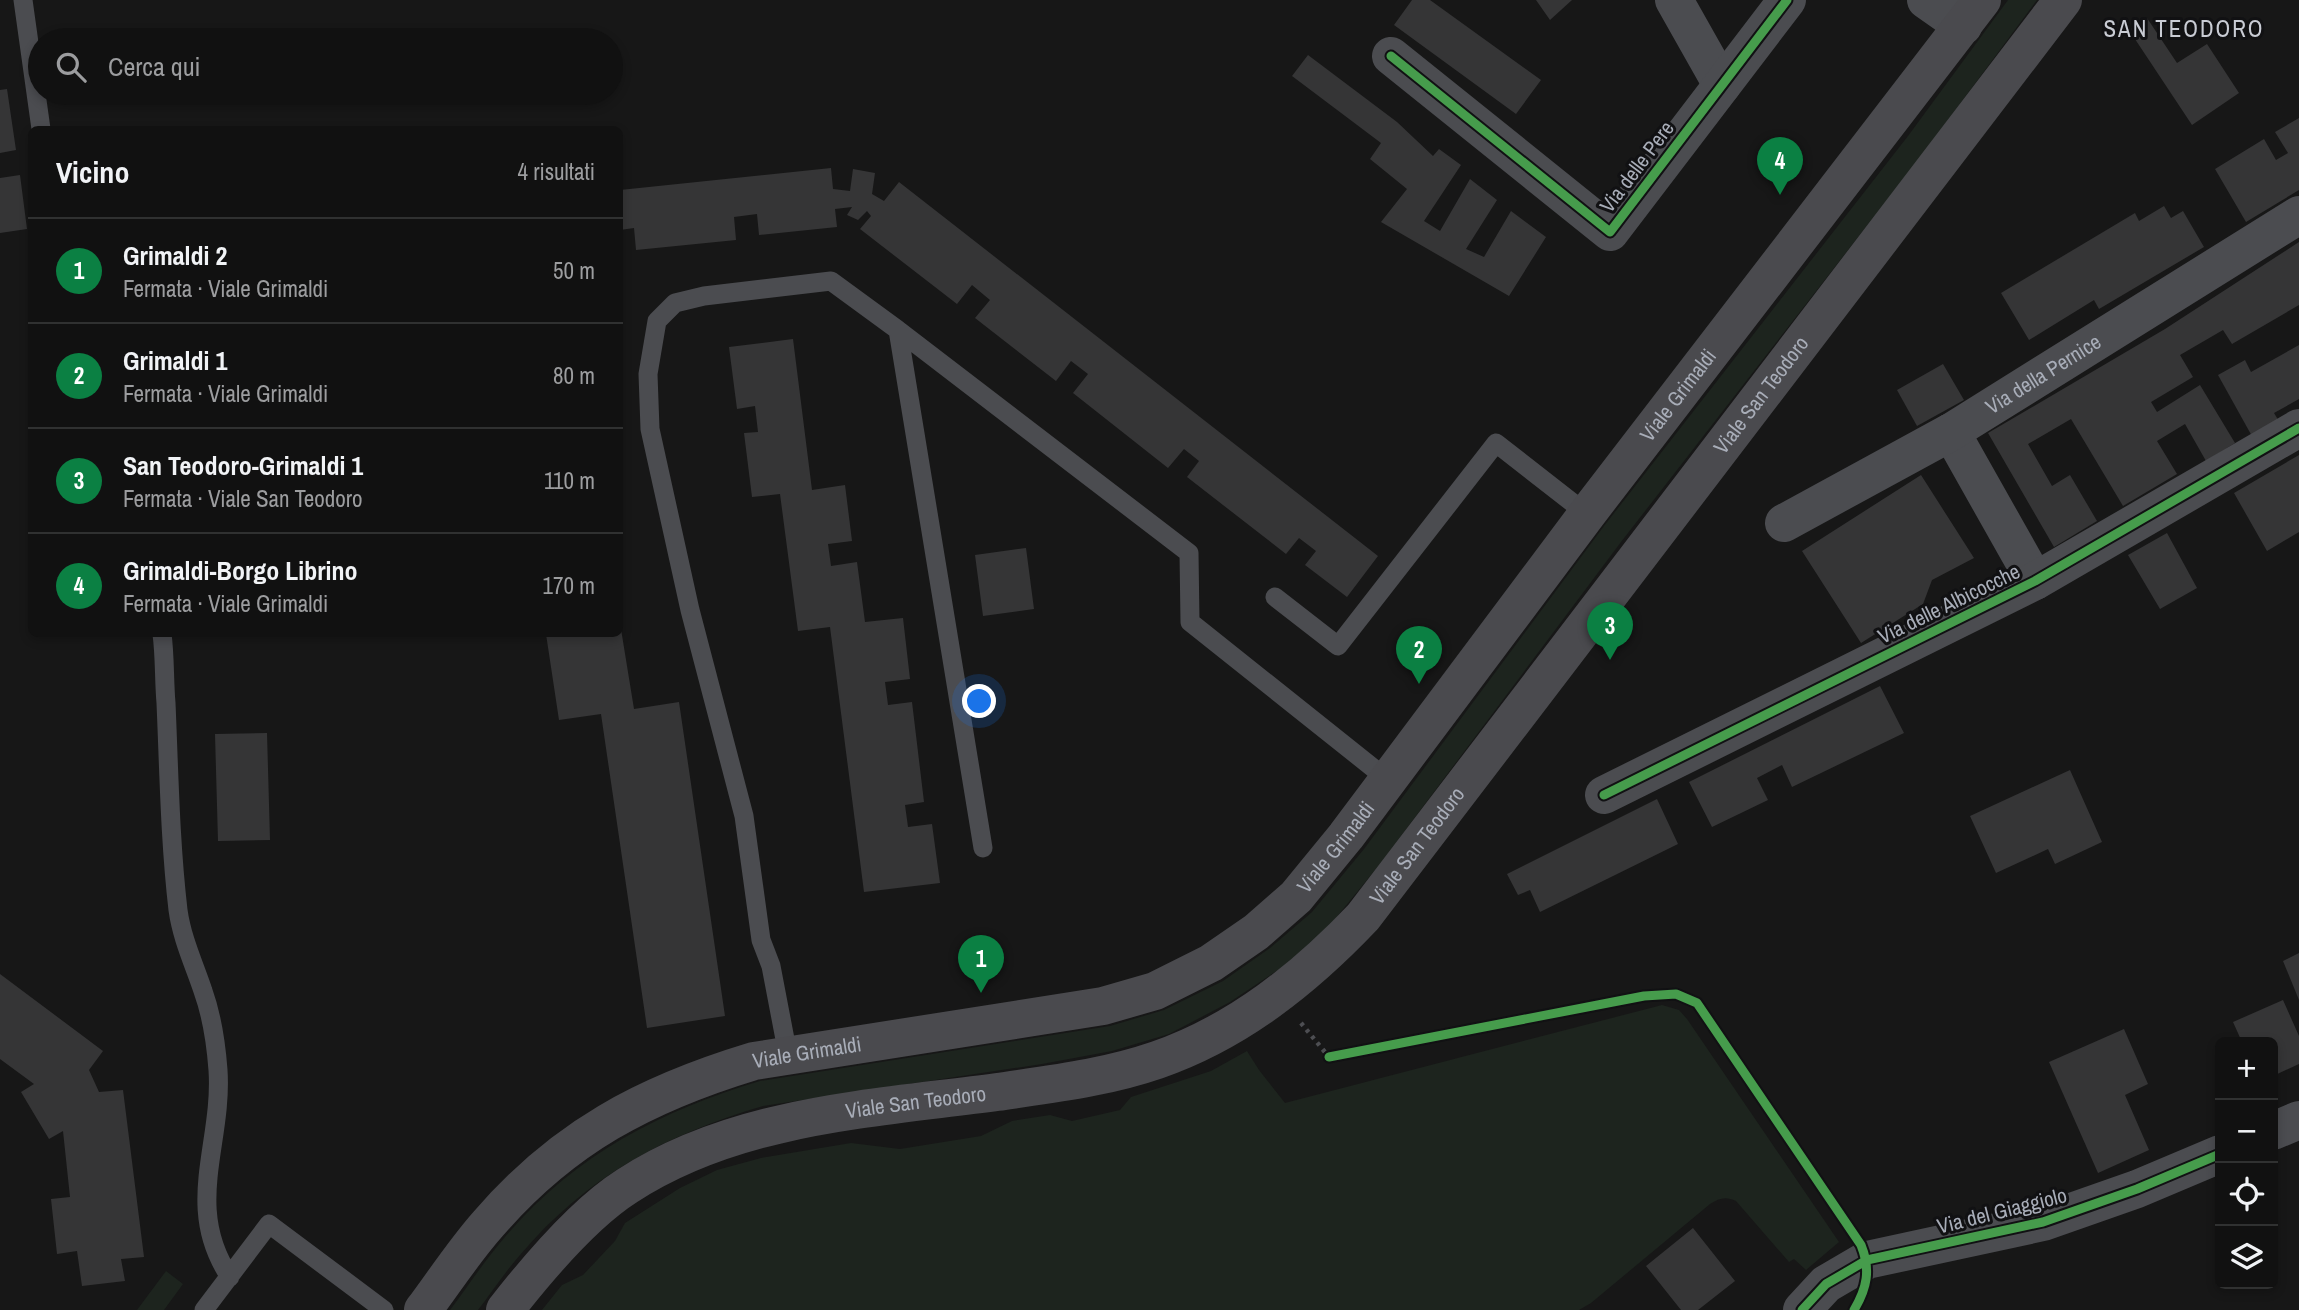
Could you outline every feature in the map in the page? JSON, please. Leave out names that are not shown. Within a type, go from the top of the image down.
[{"type":"main road","name":"Viale San Teodoro","points":[[505,1310],[529,1279],[588,1218],[625,1187],[666,1163],[720,1140],[821,1116],[1110,1074],[1158,1060],[1199,1043],[1292,986],[1329,953],[1363,917],[2063,0]]},
{"type":"main road","name":"Viale Grimaldi","points":[[423,1310],[487,1225],[547,1165],[611,1119],[659,1096],[713,1074],[788,1055],[1103,1006],[1154,991],[1212,963],[1256,932],[1296,898],[1346,836],[1587,514],[1972,13]]},
{"type":"street","points":[[1674,0],[1722,85]]},
{"type":"street","name":"Via delle Pere","points":[[1391,56],[1610,232],[1787,0]]},
{"type":"street","points":[[1926,0],[1972,13]]},
{"type":"street","name":"Via della Pernice","points":[[1784,523],[1951,432],[2299,215]]},
{"type":"street","name":"Via delle Albicocche","points":[[1604,794],[2035,581],[2299,428]]},
{"type":"street","points":[[1951,432],[2035,581]]},
{"type":"street","points":[[2278,1129],[2299,1120]]},
{"type":"street","name":"Via del Giaggiolo","points":[[1802,1310],[1826,1284],[1856,1264],[2043,1222],[2137,1189],[2215,1155]]},
{"type":"lane","points":[[23,0],[28,36]]},
{"type":"lane","points":[[38,105],[40,126]]},
{"type":"lane","points":[[788,1055],[771,966],[761,940],[744,816],[690,610],[650,429],[648,374],[657,321],[675,303],[704,296],[831,281],[1189,553],[1190,622],[1387,779]]},
{"type":"lane","points":[[898,330],[983,848]]},
{"type":"lane","points":[[1275,597],[1338,646],[1496,443],[1587,514]]},
{"type":"lane","points":[[162,637],[173,862],[179,914],[187,950],[214,1035],[218,1073],[206,1190],[207,1224],[216,1257],[230,1276]]},
{"type":"lane","points":[[204,1310],[270,1224],[384,1310]]},
{"type":"path","points":[[1329,1057],[1343,1055]]},
{"type":"shaded area","points":[[2008,0],[2037,0],[1925,151],[1621,542],[1380,864],[1326,930],[1281,968],[1230,1002],[1169,1034],[1112,1051],[763,1106],[693,1130],[630,1162],[572,1202],[520,1255],[478,1310],[450,1310],[505,1237],[560,1182],[620,1140],[653,1122],[760,1081],[1110,1026],[1164,1010],[1223,981],[1270,948],[1312,912],[1364,849],[1604,526],[1908,136]]},
{"type":"shaded area","points":[[1662,1005],[1679,1010],[1687,1019],[1839,1242],[1806,1270],[1794,1259],[1789,1262],[1736,1201],[1726,1198],[1710,1204],[1591,1303],[1579,1310],[542,1310],[562,1285],[583,1275],[615,1241],[625,1223],[680,1188],[717,1170],[761,1158],[851,1143],[900,1149],[981,1136],[1012,1121],[1050,1115],[1072,1121],[1120,1110],[1131,1097],[1211,1071],[1247,1051],[1285,1103]]},
{"type":"shaded area","points":[[166,1271],[183,1284],[164,1310],[137,1310]]},
{"type":"building","points":[[1412,0],[1430,0],[1541,80],[1516,114],[1394,25]]},
{"type":"building","points":[[1536,0],[1572,0],[1550,20]]},
{"type":"building","points":[[2147,18],[2177,63],[2207,44],[2239,93],[2192,125],[2129,30]]},
{"type":"building","points":[[1308,55],[1397,122],[1433,156],[1439,149],[1461,165],[1424,221],[1440,231],[1470,179],[1497,200],[1466,249],[1484,257],[1511,211],[1546,237],[1509,296],[1381,222],[1407,189],[1370,159],[1381,143],[1292,76]]},
{"type":"building","points":[[7,89],[16,150],[0,153],[0,90]]},
{"type":"building","points":[[2299,118],[2299,190],[2246,222],[2215,169],[2264,139],[2276,160],[2288,153],[2275,132]]},
{"type":"building","points":[[831,168],[833,189],[850,191],[853,169],[875,173],[872,194],[884,201],[899,182],[1378,556],[1347,597],[1305,565],[1316,551],[1299,538],[1286,554],[1187,477],[1199,461],[1184,449],[1168,468],[1073,393],[1088,374],[1071,361],[1056,381],[975,318],[990,300],[972,285],[957,304],[860,229],[871,216],[867,211],[858,220],[847,215],[852,207],[835,209],[837,227],[759,235],[757,214],[734,217],[736,240],[636,250],[634,228],[623,230],[623,190]]},
{"type":"building","points":[[20,175],[27,229],[0,233],[0,178]]},
{"type":"building","points":[[2164,206],[2171,218],[2183,211],[2204,247],[2099,309],[2094,300],[2029,340],[2001,293],[2135,213],[2139,221]]},
{"type":"building","points":[[2299,242],[2299,305],[2232,344],[2223,330],[2180,355],[2193,377],[2151,402],[2157,412],[2200,385],[2235,443],[2206,461],[2185,424],[2157,441],[2177,474],[2123,506],[2071,419],[2028,444],[2052,486],[2070,475],[2097,521],[2054,547],[1988,433],[2165,329]]},
{"type":"building","points":[[793,339],[812,490],[845,485],[852,541],[828,544],[831,566],[857,562],[865,622],[903,618],[910,679],[885,682],[888,705],[912,702],[924,802],[905,805],[908,827],[932,824],[940,883],[864,892],[830,627],[798,631],[780,494],[752,497],[744,433],[758,432],[755,406],[737,409],[729,347]]},
{"type":"building","points":[[2299,345],[2299,399],[2274,413],[2280,423],[2253,438],[2218,375],[2245,360],[2251,372]]},
{"type":"building","points":[[1943,364],[1964,400],[1917,426],[1897,390]]},
{"type":"building","points":[[2299,455],[2299,532],[2267,551],[2234,493]]},
{"type":"building","points":[[1921,475],[1974,558],[1932,580],[1923,604],[1861,643],[1802,551]]},
{"type":"building","points":[[2167,533],[2197,588],[2160,609],[2128,555]]},
{"type":"building","points":[[1026,548],[1034,609],[983,616],[975,555]]},
{"type":"building","points":[[546,637],[622,637],[634,709],[679,702],[725,1016],[647,1028],[601,714],[559,720]]},
{"type":"building","points":[[1880,686],[1904,733],[1792,787],[1782,765],[1757,778],[1768,800],[1712,827],[1689,782]]},
{"type":"building","points":[[267,733],[270,840],[218,841],[215,734]]},
{"type":"building","points":[[2070,770],[2102,842],[2055,864],[2048,849],[1996,873],[1970,816]]},
{"type":"building","points":[[1657,799],[1678,844],[1540,912],[1530,890],[1518,895],[1507,874]]},
{"type":"building","points":[[2299,953],[2299,1000],[2283,961]]},
{"type":"building","points":[[0,974],[103,1051],[89,1070],[99,1092],[123,1090],[144,1257],[121,1259],[125,1281],[82,1286],[77,1251],[57,1254],[51,1199],[70,1197],[63,1131],[49,1139],[21,1092],[34,1084],[0,1059]]},
{"type":"building","points":[[2283,1000],[2299,1036],[2299,1064],[2278,1074],[2278,1037],[2240,1037],[2233,1022]]},
{"type":"building","points":[[2124,1029],[2148,1084],[2125,1095],[2149,1150],[2098,1173],[2049,1062]]},
{"type":"building","points":[[1693,1228],[1735,1281],[1698,1310],[1681,1310],[1646,1266]]},
{"type":"cycle path","points":[[1391,56],[1610,232],[1787,0]]},
{"type":"cycle path","points":[[1604,795],[2035,581],[2299,428]]},
{"type":"cycle path","points":[[1329,1057],[1644,996],[1676,994],[1697,1003],[1861,1245],[1867,1271],[1862,1294],[1854,1310]]},
{"type":"cycle path","points":[[1802,1310],[1826,1284],[1867,1260],[2043,1222],[2137,1189],[2215,1156]]},
{"type":"place","name":"Grimaldi-Borgo Librino","points":[[1780,195]]},
{"type":"place","name":"San Teodoro-Grimaldi 1","points":[[1610,660]]},
{"type":"place","name":"Grimaldi 1","points":[[1419,684]]},
{"type":"place","name":"Grimaldi 2","points":[[981,993]]},
{"type":"district","name":"SAN TEODORO","points":[[2184,29]]}]
